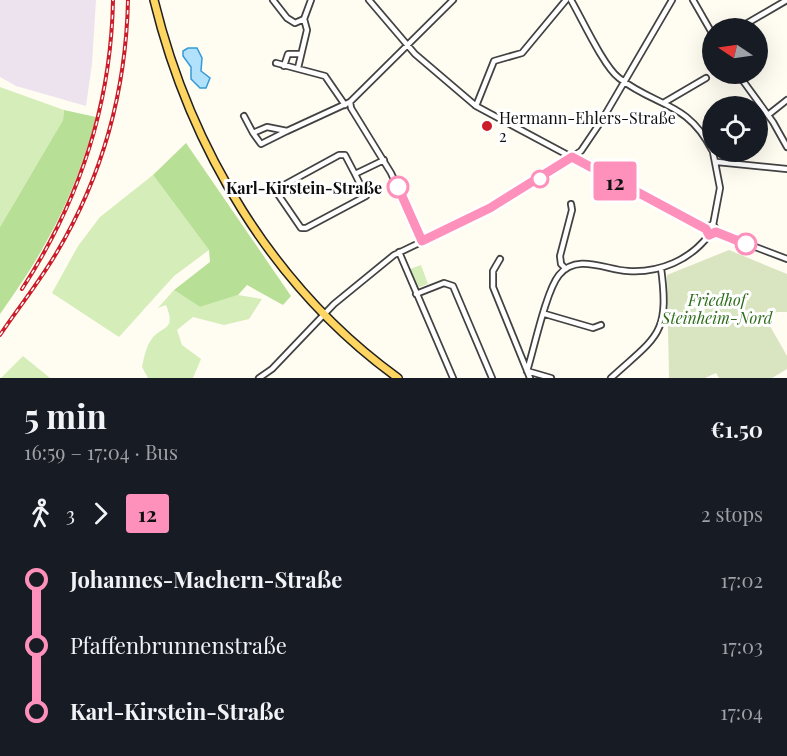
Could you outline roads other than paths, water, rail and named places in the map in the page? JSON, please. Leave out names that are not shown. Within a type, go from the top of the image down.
[{"type":"main road","points":[[154,0],[169,54],[187,104],[223,178],[265,242],[324,313],[398,378]]},
{"type":"street","points":[[273,0],[290,21],[295,23],[304,19],[311,0]]},
{"type":"street","points":[[369,0],[407,46],[476,106],[706,229],[709,235]]},
{"type":"street","points":[[244,116],[261,144],[345,105],[453,0]]},
{"type":"street","points":[[476,106],[494,62],[522,53],[566,0]]},
{"type":"street","points":[[571,0],[614,72],[624,82],[665,102],[694,122],[702,134]]},
{"type":"street","points":[[259,378],[272,369],[324,313],[399,252],[490,208],[572,157],[590,140],[672,0]]},
{"type":"street","points":[[693,0],[703,18]]},
{"type":"street","points":[[756,18],[787,0]]},
{"type":"street","points":[[298,68],[308,27],[304,19]]},
{"type":"street","points":[[284,66],[288,54],[301,54]]},
{"type":"street","points":[[276,63],[327,77],[345,105]]},
{"type":"street","points":[[665,102],[702,80]]},
{"type":"street","points":[[787,100],[768,115],[787,147]]},
{"type":"street","points":[[350,102],[351,108],[384,160],[422,241]]},
{"type":"street","points":[[253,133],[267,127],[287,131]]},
{"type":"street","points":[[339,154],[345,155],[355,174],[366,196],[306,228],[301,228],[275,190],[339,154]]},
{"type":"street","points":[[355,174],[384,160]]},
{"type":"street","points":[[787,169],[717,162],[720,191],[712,225],[716,232],[787,259]]},
{"type":"street","points":[[566,269],[561,264],[560,256],[572,210],[571,204]]},
{"type":"street","points":[[706,229],[712,225]]},
{"type":"street","points":[[528,371],[555,281],[566,269],[581,263],[625,271],[661,268],[686,256],[709,235],[716,232]]},
{"type":"street","points":[[399,252],[453,378]]},
{"type":"street","points":[[500,259],[494,268],[493,287],[530,378]]},
{"type":"street","points":[[611,378],[652,341],[659,331],[663,306],[661,268]]},
{"type":"street","points":[[416,294],[444,283],[453,285],[492,378]]},
{"type":"street","points":[[544,314],[593,328],[601,325]]},
{"type":"street","points":[[272,369],[272,378]]},
{"type":"street","points":[[528,371],[551,378]]},
{"type":"water","points":[[188,48],[197,48],[202,58],[201,71],[210,78],[206,88],[200,88],[191,79],[191,67],[183,56],[183,51]]},
{"type":"railway","points":[[22,289],[60,221],[76,186],[88,151],[99,115],[106,77],[113,0]]},
{"type":"railway","points":[[0,335],[57,252],[73,223],[99,162],[109,131],[123,67],[128,0]]},
{"type":"place","name":"Hermann-Ehlers-Straße 2","points":[[487,126]]},
{"type":"place","name":"Karl-Kirstein-Straße","points":[[398,187]]},
{"type":"park label","name":"Friedhof Steinheim-Nord","points":[[717,308]]}]
